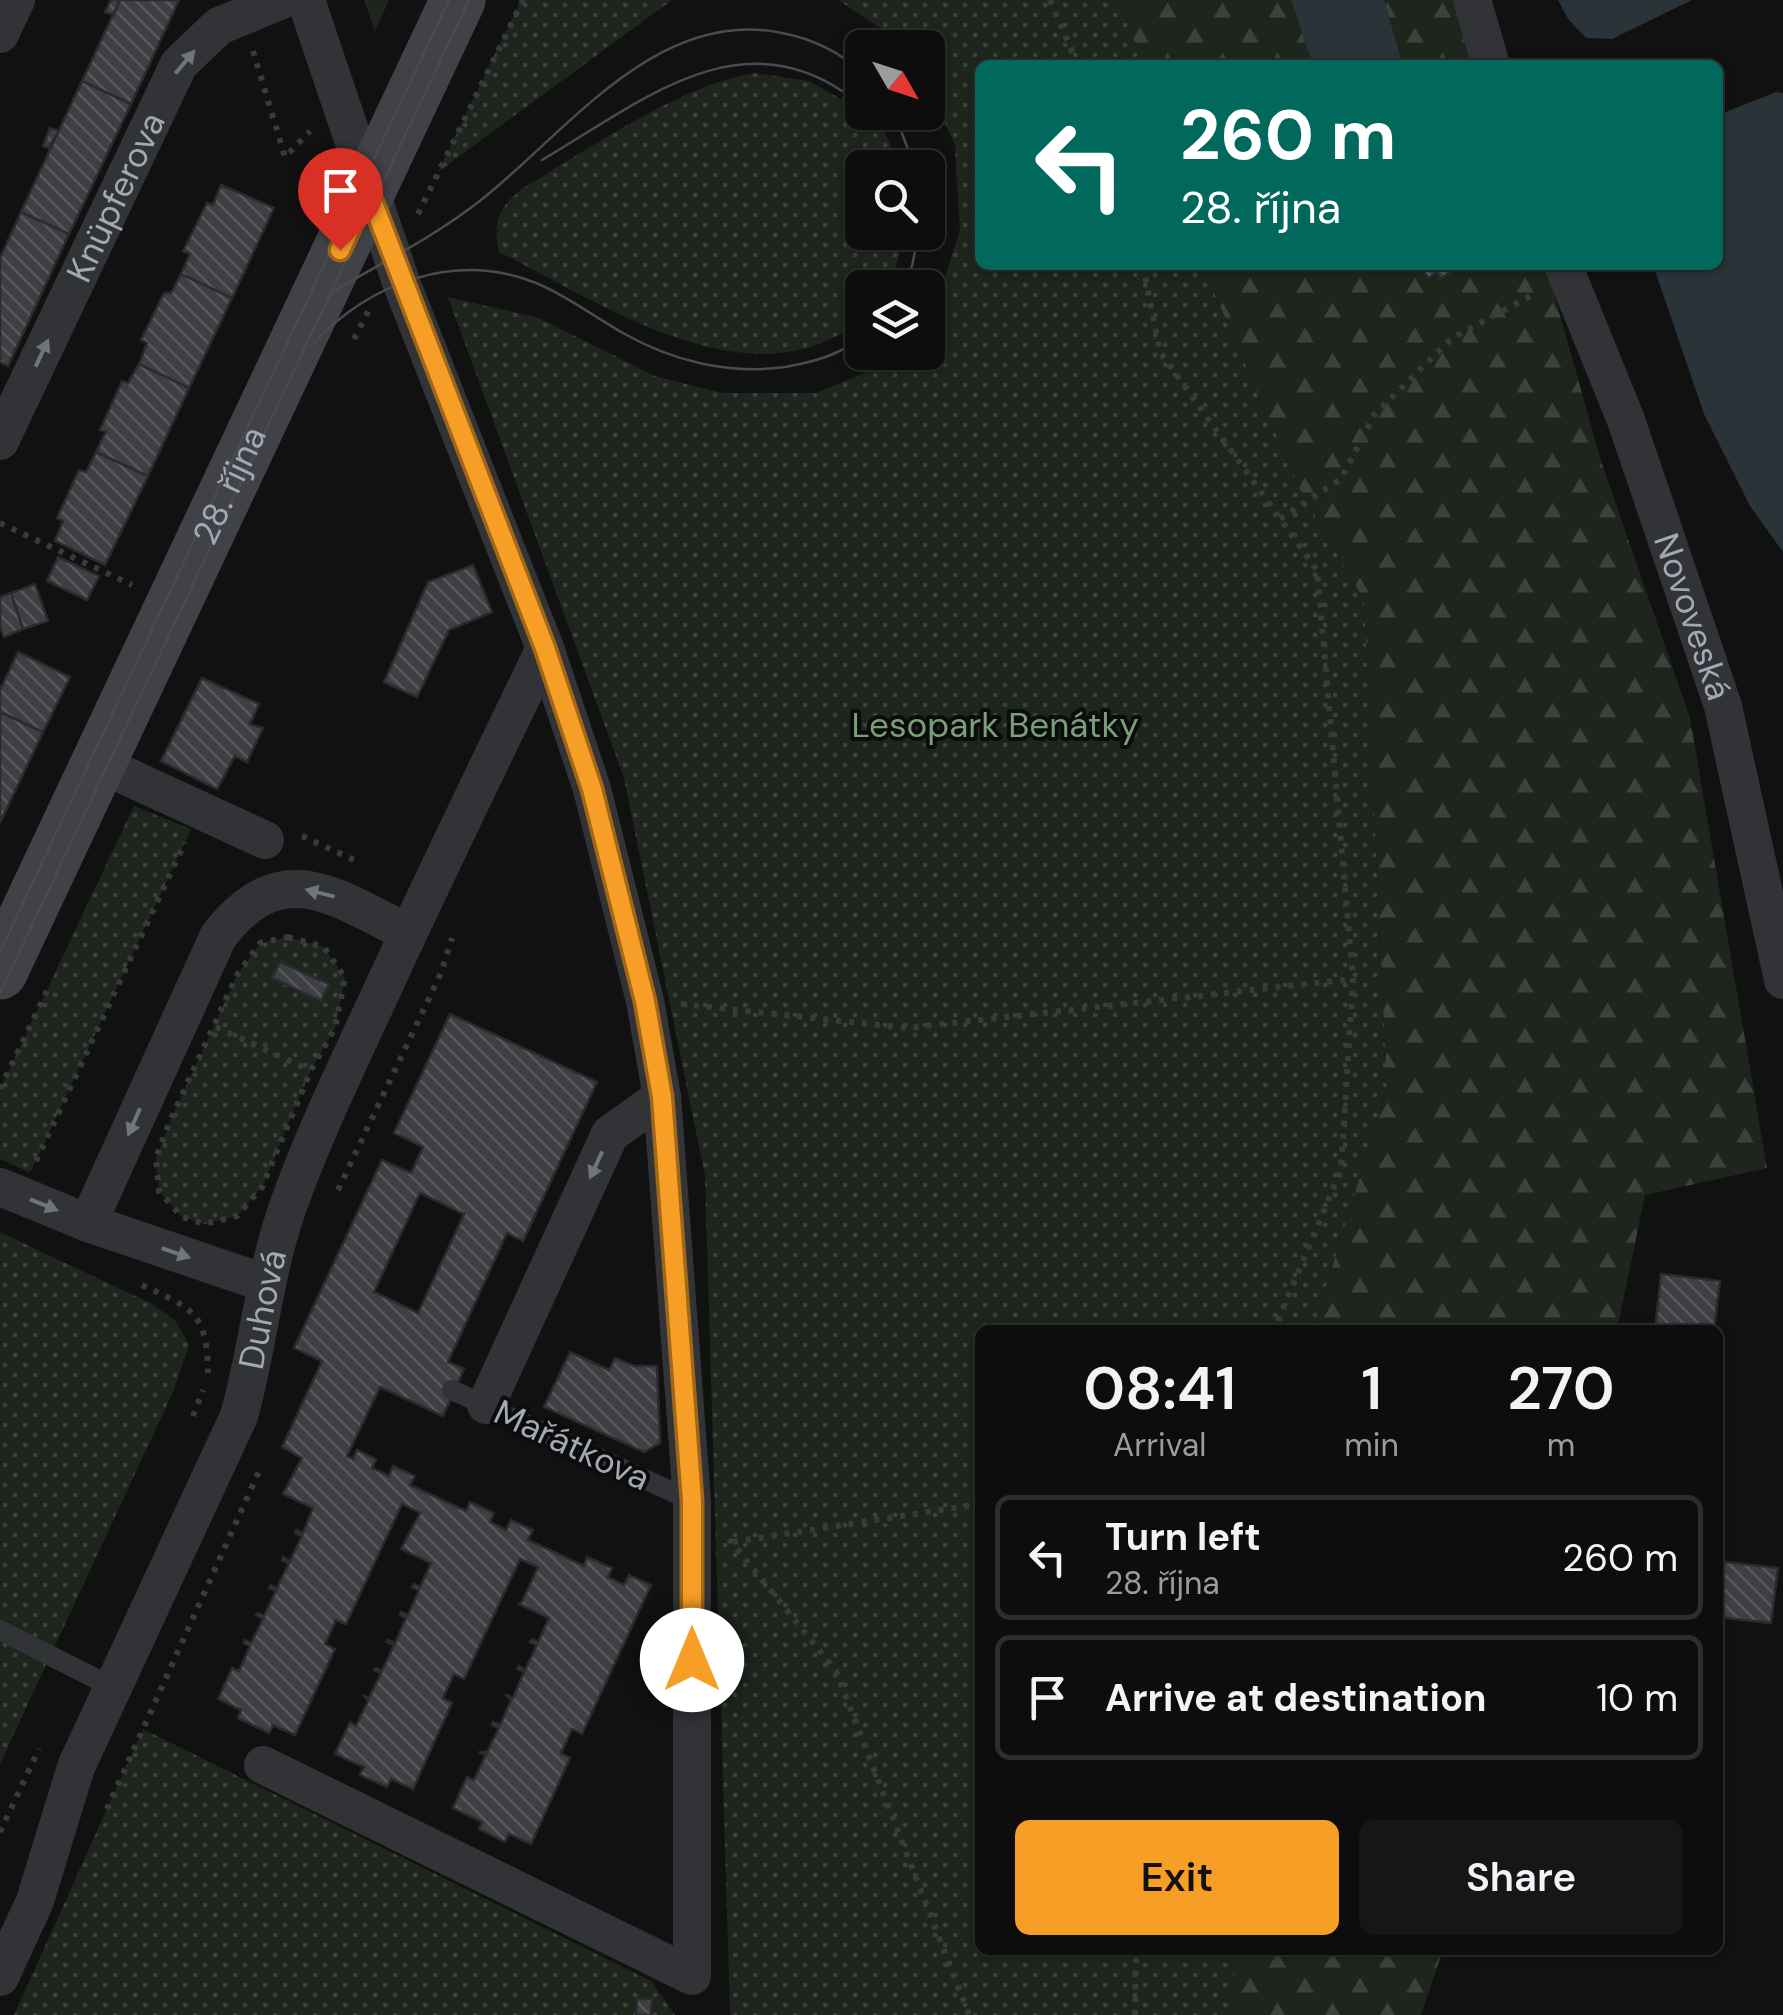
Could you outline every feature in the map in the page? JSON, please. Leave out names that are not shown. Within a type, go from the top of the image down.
[{"type":"main road","name":"28. října","points":[[0,972],[458,0]]},
{"type":"street","points":[[0,34],[16,0]]},
{"type":"street","name":"Knüpferova","points":[[0,441],[178,64],[220,26],[282,0]]},
{"type":"street","points":[[264,1765],[692,1976],[692,1501],[662,1097],[645,1001],[592,789],[545,648],[395,264],[306,0]]},
{"type":"street","points":[[1472,0],[1490,60]]},
{"type":"street","name":"Novoveská","points":[[1565,270],[1626,420],[1723,706],[1783,980]]},
{"type":"street","name":"Duhová","points":[[0,1977],[35,1901],[76,1767],[239,1416],[265,1283],[289,1203],[332,1098],[545,648]]},
{"type":"street","points":[[100,764],[264,840]]},
{"type":"street","points":[[88,1223],[218,937],[236,912],[261,895],[292,888],[323,891],[408,933]]},
{"type":"street","points":[[469,1398],[610,1134],[662,1097]]},
{"type":"street","points":[[15,1180],[88,1223],[265,1283]]},
{"type":"lane","name":"Mařátkova","points":[[469,1398],[692,1501]]},
{"type":"lane","points":[[0,1630],[114,1688]]},
{"type":"path","points":[[353,341],[395,264],[523,0]]},
{"type":"path","points":[[1050,0],[1076,60]]},
{"type":"path","points":[[242,16],[285,157]]},
{"type":"path","points":[[1144,270],[1160,352],[1316,570],[1353,980],[1341,1170],[1276,1325]]},
{"type":"path","points":[[1280,519],[1341,479],[1374,415],[1452,338],[1563,270]]},
{"type":"path","points":[[0,523],[133,585]]},
{"type":"path","points":[[15,1180],[191,829]]},
{"type":"path","points":[[288,937],[324,946],[345,978],[335,1028],[311,1070],[262,1187],[237,1216],[204,1224],[182,1218],[159,1190],[156,1158],[215,1026],[237,975],[260,943],[288,937]]},
{"type":"path","points":[[645,1001],[907,1028],[1353,980]]},
{"type":"path","points":[[215,1026],[311,1070]]},
{"type":"path","points":[[132,1281],[186,1306],[199,1320],[207,1345],[208,1376],[191,1422]]},
{"type":"path","points":[[692,1501],[732,1542],[836,1671],[968,2015]]},
{"type":"path","points":[[732,1542],[975,1505]]},
{"type":"path","points":[[0,1832],[45,1737]]},
{"type":"path","points":[[1135,2015],[1136,1955]]},
{"type":"green space","points":[[364,0],[389,0],[375,31]]},
{"type":"green space","points":[[521,0],[672,0],[438,172]]},
{"type":"green space","name":"Lesopark Benátky","points":[[838,0],[1115,0],[1128,20],[1140,60],[975,60],[975,270],[1204,270],[1301,491],[1364,600],[1387,1088],[1315,1325],[975,1325],[975,1955],[1235,1955],[1232,2015],[730,2015],[705,1176],[624,778],[448,297],[539,318],[655,376],[722,393],[816,393],[872,370],[945,370],[945,278],[960,230],[955,145],[945,123],[945,30],[883,30]]},
{"type":"green space","points":[[1115,0],[1291,0],[1311,60],[1140,60],[1128,20]]},
{"type":"green space","points":[[1384,0],[1471,0],[1488,60],[1402,60]]},
{"type":"green space","points":[[755,73],[809,81],[841,99],[845,93],[845,130],[884,130],[892,150],[845,150],[845,250],[900,250],[895,270],[845,270],[845,329],[819,344],[774,353],[727,351],[631,320],[499,252],[499,216],[523,188],[666,104]]},
{"type":"green space","points":[[1204,270],[1547,270],[1601,461],[1690,718],[1767,1168],[1645,1195],[1618,1325],[1315,1325],[1387,1088],[1364,600],[1301,491]]},
{"type":"green space","points":[[134,806],[191,829],[30,1173],[0,1159],[0,1089]]},
{"type":"green space","points":[[288,937],[324,947],[345,978],[335,1028],[311,1070],[262,1187],[237,1216],[205,1224],[182,1217],[159,1191],[156,1158],[170,1121],[237,975],[260,943]]},
{"type":"green space","points":[[0,1232],[150,1303],[175,1320],[189,1345],[173,1392],[0,1764]]},
{"type":"green space","points":[[143,1729],[651,1981],[675,2015],[14,2015]]},
{"type":"green space","points":[[1235,1955],[1441,1955],[1421,2015],[1232,2015]]},
{"type":"shaded area","points":[[1291,0],[1384,0],[1402,60],[1311,60]]},
{"type":"shaded area","points":[[1558,0],[1692,0],[1612,39],[1586,38],[1568,19]]},
{"type":"shaded area","points":[[1776,92],[1783,93],[1783,552],[1750,506],[1704,414],[1655,270],[1723,270],[1723,113]]},
{"type":"building","points":[[111,0],[120,0],[114,15],[105,12]]},
{"type":"building","points":[[120,0],[179,0],[131,104],[82,81]]},
{"type":"building","points":[[82,81],[131,104],[69,234],[21,212]]},
{"type":"building","points":[[50,128],[59,131],[48,148],[43,146]]},
{"type":"building","points":[[221,185],[274,208],[232,298],[181,274],[190,254],[183,251],[207,203],[213,205]]},
{"type":"building","points":[[21,212],[69,234],[8,366],[0,362],[0,258]]},
{"type":"building","points":[[1422,270],[1455,270],[1440,279],[1437,273],[1428,278]]},
{"type":"building","points":[[181,274],[232,298],[189,388],[139,364],[147,343],[141,340],[164,293],[171,293]]},
{"type":"building","points":[[139,364],[189,388],[148,476],[96,452],[106,431],[100,430],[122,381],[128,383]]},
{"type":"building","points":[[96,452],[148,476],[105,565],[55,541],[63,521],[57,518],[79,470],[86,472]]},
{"type":"building","points":[[58,557],[99,576],[87,600],[47,581]]},
{"type":"building","points":[[473,565],[492,612],[449,630],[417,697],[384,682],[428,582]]},
{"type":"building","points":[[35,584],[48,621],[23,629],[11,593]]},
{"type":"building","points":[[11,593],[23,629],[4,637],[0,597]]},
{"type":"building","points":[[18,652],[70,677],[43,732],[0,712],[0,690]]},
{"type":"building","points":[[202,678],[259,704],[250,724],[263,728],[247,762],[235,756],[217,789],[161,761]]},
{"type":"building","points":[[0,712],[43,732],[0,823]]},
{"type":"building","points":[[280,962],[329,984],[321,1001],[272,978]]},
{"type":"building","points":[[450,1014],[597,1082],[523,1241],[507,1233],[448,1362],[464,1369],[443,1416],[380,1387],[347,1456],[353,1459],[357,1450],[376,1459],[372,1468],[389,1476],[393,1466],[415,1476],[410,1485],[466,1511],[470,1502],[494,1513],[490,1522],[506,1530],[511,1520],[533,1530],[528,1540],[584,1566],[587,1557],[612,1568],[608,1577],[624,1585],[629,1575],[651,1585],[582,1734],[572,1729],[561,1753],[570,1758],[531,1844],[509,1834],[505,1842],[479,1829],[482,1822],[453,1808],[467,1777],[474,1780],[486,1755],[479,1752],[487,1752],[499,1728],[492,1725],[500,1725],[511,1700],[505,1694],[513,1698],[524,1672],[517,1669],[519,1666],[525,1670],[537,1645],[530,1642],[538,1642],[549,1618],[519,1604],[538,1567],[520,1559],[464,1679],[454,1674],[443,1698],[452,1703],[413,1789],[391,1779],[387,1787],[360,1775],[364,1767],[335,1754],[350,1722],[356,1726],[368,1701],[363,1695],[369,1698],[381,1673],[374,1670],[382,1671],[394,1645],[387,1642],[395,1643],[406,1618],[401,1612],[408,1615],[419,1590],[412,1587],[420,1587],[431,1563],[401,1549],[420,1513],[402,1504],[346,1624],[336,1620],[325,1644],[335,1649],[295,1735],[273,1725],[269,1733],[238,1718],[241,1710],[218,1699],[232,1668],[239,1671],[250,1646],[245,1640],[251,1643],[263,1619],[256,1615],[264,1616],[276,1591],[269,1588],[277,1588],[289,1563],[283,1557],[290,1561],[302,1536],[296,1530],[303,1533],[313,1508],[283,1494],[302,1458],[282,1447],[322,1361],[294,1348],[382,1160],[411,1173],[423,1147],[394,1133]],"holes":[[[420,1193],[464,1214],[418,1313],[374,1292]]]},
{"type":"building","points":[[1661,1274],[1720,1281],[1715,1325],[1656,1325]]},
{"type":"building","points":[[570,1352],[609,1370],[615,1358],[634,1366],[657,1366],[660,1443],[644,1452],[544,1407]]},
{"type":"building","points":[[1723,1562],[1778,1568],[1771,1623],[1723,1618]]},
{"type":"building","points":[[637,1999],[652,1999],[651,2015],[636,2015]]},
{"type":"tram line","points":[[0,952],[449,0]]},
{"type":"tram line","points":[[0,993],[469,0]]},
{"type":"tram line","points":[[332,292],[427,237],[481,200],[581,110],[655,56],[694,39],[737,30],[782,33],[825,47],[845,59]]},
{"type":"tram line","points":[[542,160],[650,95],[725,67],[763,64],[802,71],[842,91]]},
{"type":"tram line","points":[[901,130],[908,150]]},
{"type":"tram line","points":[[910,270],[915,250]]},
{"type":"tram line","points":[[314,343],[361,303],[388,289],[416,278],[476,270],[536,283],[642,343],[701,364],[743,369],[785,367],[845,348]]},
{"type":"route","points":[[340,250],[368,190],[545,648],[592,789],[645,1001],[662,1097],[692,1501],[692,1660]]}]
